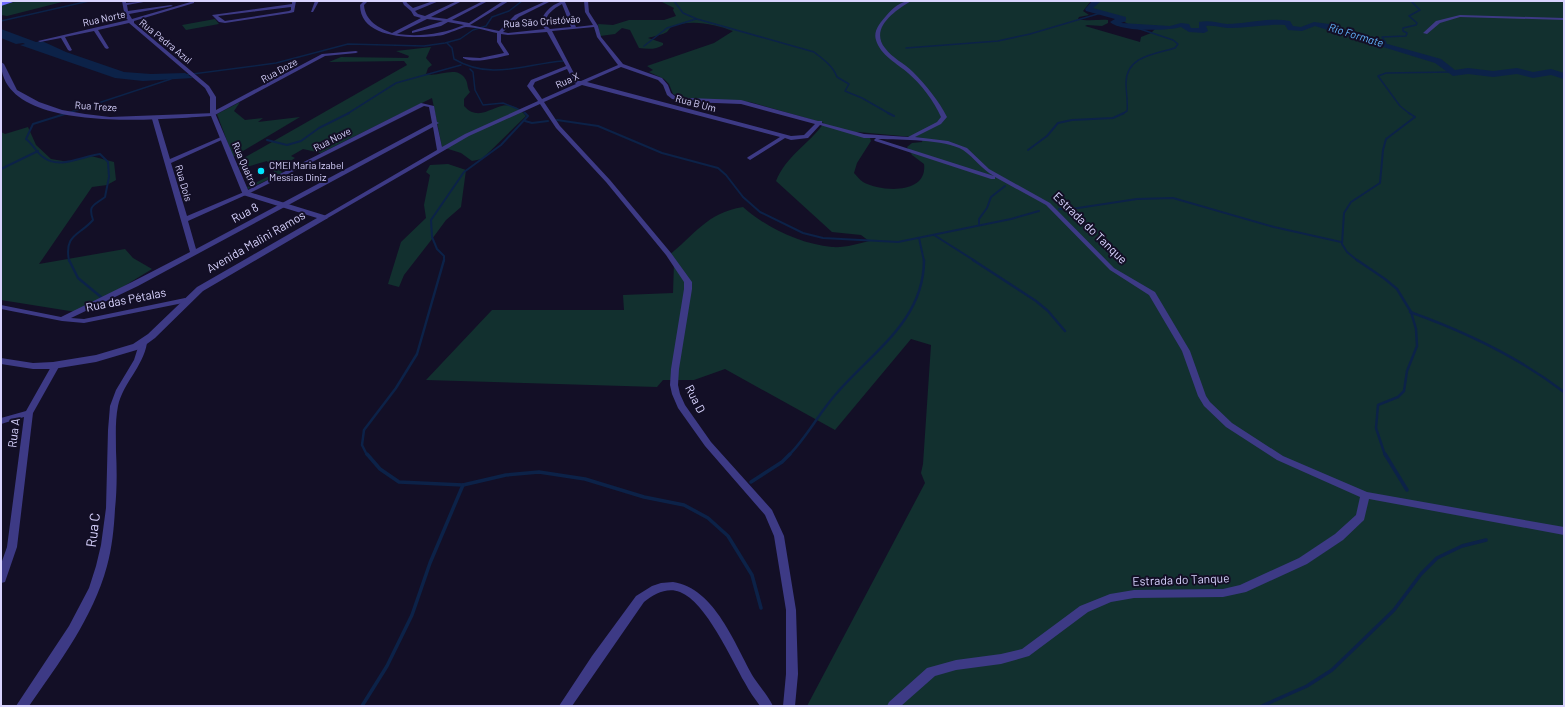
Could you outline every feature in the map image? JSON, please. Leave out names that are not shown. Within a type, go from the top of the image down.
[{"type":"main road","points":[[1,4],[13,1]]},
{"type":"street","points":[[124,2],[147,1]]},
{"type":"street","points":[[126,12],[199,1]]},
{"type":"street","points":[[271,1],[275,14]]},
{"type":"street","points":[[312,11],[317,1]]},
{"type":"street","points":[[366,1],[361,7],[366,18],[375,27],[393,34],[411,36],[450,32],[468,25],[507,1]]},
{"type":"street","name":"Rua São Cristóvão","points":[[404,1],[416,15],[468,25],[499,33],[550,31],[596,26]]},
{"type":"street","points":[[413,10],[437,1]]},
{"type":"street","points":[[393,34],[460,1]]},
{"type":"street","points":[[393,34],[423,30],[447,21],[486,1]]},
{"type":"street","points":[[465,58],[480,59],[507,54],[499,42],[499,33],[517,16],[549,1]]},
{"type":"street","points":[[586,1],[587,12],[596,26],[599,37],[621,65],[660,80],[665,85],[669,94],[679,99]]},
{"type":"street","points":[[909,1],[901,4],[883,21],[878,33],[879,43],[883,50],[919,82],[944,117],[939,123],[909,138]]},
{"type":"street","name":"Rua Pedra Azul","points":[[124,2],[127,17],[132,22],[131,23],[191,73]]},
{"type":"street","name":"Rua Norte","points":[[40,41],[132,22],[193,2]]},
{"type":"street","points":[[574,28],[564,2],[551,9],[543,20],[544,26],[550,31],[575,81],[581,84]]},
{"type":"street","points":[[294,3],[293,11],[275,14],[223,21],[214,15],[273,8],[294,3]]},
{"type":"street","points":[[1425,33],[1438,22],[1460,16],[1564,19]]},
{"type":"street","points":[[96,30],[107,48]]},
{"type":"street","points":[[62,36],[70,50]]},
{"type":"street","name":"Rua Doze","points":[[213,114],[239,102],[324,55],[356,52]]},
{"type":"street","name":"Rua Treze","points":[[1,64],[14,91],[61,112],[103,118],[155,119],[213,114]]},
{"type":"street","name":"Rua X","points":[[521,111],[621,65]]},
{"type":"street","points":[[540,102],[530,86],[531,82],[568,67]]},
{"type":"street","name":"Rua Quatro","points":[[191,73],[206,87],[213,97],[213,114],[246,193],[324,218]]},
{"type":"street","name":"Rua B Um","points":[[581,84],[667,105],[783,137],[806,137],[820,122]]},
{"type":"street","points":[[667,105],[679,99]]},
{"type":"street","name":"Estrada do Tanque","points":[[679,99],[741,102],[820,122],[864,136],[939,141],[968,151],[986,170],[1048,204],[1112,269],[1152,294],[1186,352],[1202,396],[1217,414],[1247,437],[1280,458],[1366,495],[1361,517],[1339,537],[1303,561],[1242,589],[1223,593],[1134,594],[1110,598],[1084,610],[1025,653],[1001,659],[956,665],[931,672],[893,706]]},
{"type":"street","name":"Rua D","points":[[540,102],[558,127],[589,159],[669,254],[688,282],[675,369],[674,385],[676,394],[681,406],[708,444],[768,513],[779,536],[791,610],[792,674],[789,706]]},
{"type":"street","name":"Rua Nove","points":[[184,220],[246,193],[423,104],[431,106],[436,124]]},
{"type":"street","name":"Avenida Malini Ramos","points":[[1,361],[34,366],[56,365],[112,354],[143,343],[185,300],[200,289],[440,150],[490,124],[521,111]]},
{"type":"street","name":"Rua Dois","points":[[155,119],[194,253]]},
{"type":"street","points":[[436,124],[440,150]]},
{"type":"street","name":"Rua 8","points":[[62,319],[104,301],[436,124]]},
{"type":"street","points":[[864,136],[1007,182]]},
{"type":"street","points":[[750,158],[783,137]]},
{"type":"street","points":[[167,162],[223,138]]},
{"type":"street","name":"Rua das Pétalas","points":[[3,309],[62,319],[94,320],[185,300]]},
{"type":"street","name":"Rua C","points":[[22,706],[70,634],[87,603],[98,574],[106,546],[112,471],[111,426],[115,403],[142,353],[143,343]]},
{"type":"street","name":"Rua A","points":[[1,579],[12,547],[29,413],[56,365]]},
{"type":"street","points":[[1,421],[29,413]]},
{"type":"street","points":[[1366,495],[1564,531]]},
{"type":"street","points":[[565,706],[640,599],[648,592],[666,586],[686,589],[704,606],[716,621],[751,683],[767,706]]},
{"type":"green space","points":[[18,1],[66,1],[7,16],[1,15],[1,5]]},
{"type":"green space","points":[[660,1],[1091,1],[1083,11],[1089,15],[1079,17],[1078,19],[1108,20],[1108,23],[1102,26],[1085,26],[1140,42],[1141,37],[1151,33],[1158,26],[1128,24],[1118,18],[1088,9],[1099,1],[1564,1],[1564,706],[807,706],[925,483],[921,473],[923,464],[931,345],[911,339],[835,430],[725,369],[694,380],[663,380],[657,387],[426,380],[492,310],[624,310],[623,295],[673,293],[674,263],[668,256],[710,220],[719,214],[730,210],[743,207],[752,215],[784,234],[796,239],[820,245],[841,247],[869,241],[861,235],[832,232],[776,181],[786,164],[824,123],[750,102],[682,98],[673,94],[669,84],[664,79],[649,72],[653,70],[647,66],[714,43],[733,31],[719,26],[703,23],[680,24],[672,26],[665,33],[648,38],[663,43],[660,47],[651,49],[639,48],[630,30],[622,28],[615,34],[600,36],[598,24],[613,25],[629,20],[664,20],[676,16],[673,10],[674,8]],"holes":[[[858,132],[923,138],[922,142],[912,143],[907,147],[912,155],[924,164],[923,174],[919,181],[911,186],[891,189],[881,188],[863,182],[854,173],[857,163],[871,141],[870,138],[852,133]]]},
{"type":"green space","points":[[215,19],[219,24],[186,30],[182,25]]},
{"type":"green space","points":[[431,47],[426,58],[432,65],[428,68],[426,74],[431,75],[453,72],[462,75],[466,80],[470,92],[464,99],[464,106],[472,112],[487,112],[501,106],[509,105],[517,108],[526,116],[482,159],[472,161],[461,153],[442,147],[432,98],[321,153],[303,149],[291,156],[295,158],[280,168],[282,173],[248,189],[247,187],[275,173],[267,161],[240,169],[239,167],[243,162],[242,159],[407,65],[404,61],[329,62],[341,57],[408,58],[409,56],[396,51]]},
{"type":"green space","points":[[240,102],[234,111],[245,120],[263,118],[258,122],[300,117],[233,157],[217,114]]},
{"type":"green space","points":[[28,127],[36,145],[51,159],[69,162],[91,156],[114,162],[116,180],[107,185],[92,187],[39,264],[125,249],[133,258],[152,269],[95,304],[76,312],[1,300],[1,132],[5,134]]},
{"type":"green space","points":[[448,164],[466,170],[461,207],[446,220],[404,275],[399,287],[388,284],[401,242],[426,218],[424,205],[430,175],[426,172],[430,165]]},
{"type":"water","points":[[1,29],[36,42],[42,41],[66,52],[124,72],[151,74],[185,73],[193,78],[143,81],[115,78],[20,45],[25,44],[23,43],[16,44],[1,38]]},
{"type":"waterway","points":[[1,21],[89,1]]},
{"type":"waterway","points":[[185,75],[276,63],[348,44],[424,46],[445,43],[460,39],[473,30],[486,26],[492,17],[509,11],[522,1]]},
{"type":"waterway","points":[[674,1],[683,13],[697,19],[814,52],[830,66],[837,77],[849,84],[845,91],[862,98],[890,114]]},
{"type":"waterway","name":"Rio Formate","points":[[1097,1],[1092,4],[1089,9],[1123,19],[1114,22],[1119,25],[1170,28],[1181,25],[1186,26],[1189,30],[1204,31],[1202,24],[1213,23],[1226,26],[1274,22],[1287,23],[1291,28],[1302,29],[1314,24],[1326,26],[1343,33],[1363,37],[1381,45],[1438,61],[1453,73],[1468,71],[1493,74],[1517,71],[1533,75],[1551,72],[1564,76]]},
{"type":"waterway","points":[[1379,44],[1386,43],[1382,37],[1406,36],[1407,33],[1403,31],[1403,28],[1416,25],[1417,23],[1409,16],[1420,10],[1411,1]]},
{"type":"waterway","points":[[906,48],[998,41],[1030,34],[1101,13]]},
{"type":"waterway","points":[[644,46],[667,28],[696,19]]},
{"type":"waterway","points":[[1123,114],[1127,111],[1126,83],[1127,74],[1131,67],[1143,58],[1175,48],[1178,44],[1173,40],[1131,26]]},
{"type":"waterway","points":[[447,43],[452,48],[454,59],[468,66],[481,69],[508,69],[563,61]]},
{"type":"waterway","points":[[347,114],[396,83],[461,65]]},
{"type":"waterway","points":[[470,69],[473,72],[475,90],[483,105],[503,103],[518,109]]},
{"type":"waterway","points":[[1410,114],[1400,106],[1378,76],[1386,73],[1451,72]]},
{"type":"waterway","points":[[65,114],[171,79]]},
{"type":"waterway","points":[[444,260],[444,256],[437,249],[432,237],[431,220],[464,172],[501,145],[528,116],[524,112]]},
{"type":"waterway","points":[[38,151],[26,139],[33,124],[68,113]]},
{"type":"waterway","points":[[1358,261],[1347,252],[1342,244],[1344,213],[1351,202],[1380,183],[1383,150],[1386,139],[1415,117],[1409,113]]},
{"type":"waterway","points":[[267,140],[287,145],[301,141],[319,128],[347,114]]},
{"type":"waterway","points":[[890,114],[894,116]]},
{"type":"waterway","points":[[1028,150],[1047,136],[1058,123],[1072,120],[1113,118],[1123,114]]},
{"type":"waterway","points":[[557,120],[598,126],[662,153],[718,168],[726,175],[743,197],[760,212],[803,233],[823,238],[898,242],[1011,219],[1039,211]]},
{"type":"waterway","points":[[525,121],[532,123],[548,121]]},
{"type":"waterway","points":[[1,169],[38,151]]},
{"type":"waterway","points":[[38,151],[49,161],[64,162],[100,154],[108,162],[109,177],[105,197],[91,209],[93,220],[71,240],[68,252],[69,261]]},
{"type":"waterway","points":[[979,225],[979,219],[987,208],[991,197],[1005,186]]},
{"type":"waterway","points":[[1059,209],[1078,208],[1137,199],[1173,198],[1274,227],[1341,242]]},
{"type":"waterway","points":[[934,235],[975,261]]},
{"type":"waterway","points":[[919,238],[924,261]]},
{"type":"waterway","points":[[69,260],[78,278],[101,297]]},
{"type":"waterway","points":[[367,455],[362,445],[364,430],[396,388],[417,354],[444,260]]},
{"type":"waterway","points":[[973,260],[1036,301],[1048,311],[1065,331]]},
{"type":"waterway","points":[[1357,260],[1397,289],[1411,312]]},
{"type":"waterway","points":[[789,455],[802,441],[836,394],[894,334],[906,318],[915,301],[922,282],[924,261]]},
{"type":"waterway","points":[[1385,455],[1376,428],[1378,405],[1398,397],[1404,391],[1407,371],[1417,346],[1416,329],[1411,312]]},
{"type":"waterway","points":[[1411,312],[1451,328],[1490,346],[1528,367],[1564,392]]},
{"type":"waterway","points":[[367,454],[380,469],[399,482],[463,485]]},
{"type":"waterway","points":[[1385,454],[1407,490]]},
{"type":"waterway","points":[[751,482],[782,462],[789,455]]},
{"type":"waterway","points":[[463,485],[506,475],[539,472],[585,479],[644,497],[684,505],[708,518],[728,536],[752,575],[761,608]]},
{"type":"waterway","points":[[362,706],[387,666],[412,615],[430,563],[463,485]]},
{"type":"waterway","points":[[1262,706],[1307,686],[1332,670],[1394,610],[1421,574],[1437,558],[1462,546],[1486,540]]},
{"type":"place","name":"CMEI Maria Izabel Messias Diniz","points":[[261,171]]}]
